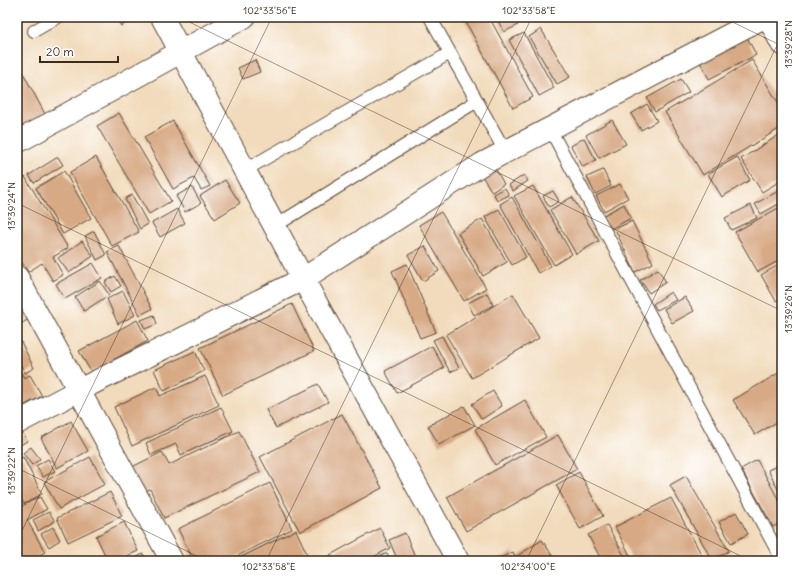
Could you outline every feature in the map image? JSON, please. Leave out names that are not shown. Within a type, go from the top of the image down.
[{"type":"street","points":[[162,17],[274,226],[458,561]]},
{"type":"street","points":[[17,142],[244,17]]},
{"type":"street","points":[[17,423],[79,390],[303,279],[482,164],[506,153],[764,17]]},
{"type":"street","points":[[768,17],[782,44]]},
{"type":"street","points":[[17,277],[172,561]]},
{"type":"lane","points":[[34,31],[58,17]]},
{"type":"lane","points":[[430,17],[506,153]]},
{"type":"lane","points":[[245,170],[450,53]]},
{"type":"lane","points":[[274,226],[477,101]]},
{"type":"lane","points":[[550,130],[782,560]]},
{"type":"building","points":[[116,17],[136,17],[121,26]]},
{"type":"building","points":[[463,17],[489,17],[533,97],[513,108]]},
{"type":"building","points":[[496,17],[513,17],[518,25],[504,32]]},
{"type":"building","points":[[541,29],[570,77],[557,84],[529,37]]},
{"type":"building","points":[[524,33],[554,88],[539,96],[509,40]]},
{"type":"building","points":[[747,37],[756,55],[709,79],[700,62]]},
{"type":"building","points":[[255,60],[260,72],[243,79],[238,68]]},
{"type":"building","points":[[752,60],[782,109],[782,127],[703,175],[665,112]]},
{"type":"building","points":[[20,67],[46,116],[17,131],[17,68]]},
{"type":"building","points":[[681,79],[689,92],[655,112],[647,98]]},
{"type":"building","points":[[647,104],[657,121],[641,130],[631,114]]},
{"type":"building","points":[[119,113],[171,201],[149,214],[97,126]]},
{"type":"building","points":[[612,120],[626,144],[599,158],[586,135]]},
{"type":"building","points":[[173,121],[210,186],[201,190],[194,178],[173,189],[144,137]]},
{"type":"building","points":[[782,133],[782,180],[762,192],[741,159]]},
{"type":"building","points":[[584,138],[596,160],[583,167],[571,146]]},
{"type":"building","points":[[58,157],[63,165],[34,183],[29,175]]},
{"type":"building","points":[[96,157],[139,232],[112,246],[70,172]]},
{"type":"building","points":[[737,157],[750,180],[722,197],[708,174]]},
{"type":"building","points":[[495,168],[504,184],[492,192],[482,176]]},
{"type":"building","points":[[603,170],[611,186],[595,194],[587,177]]},
{"type":"building","points":[[64,171],[91,218],[63,234],[36,188]]},
{"type":"building","points":[[524,175],[528,181],[513,191],[509,185]]},
{"type":"building","points":[[25,177],[68,248],[53,257],[63,275],[53,281],[42,263],[28,272],[17,254],[17,182]]},
{"type":"building","points":[[225,180],[240,203],[215,219],[200,196]]},
{"type":"building","points":[[620,184],[628,198],[604,211],[596,196]]},
{"type":"building","points":[[533,186],[572,254],[554,265],[514,196]]},
{"type":"building","points":[[192,187],[201,203],[185,212],[176,196]]},
{"type":"building","points":[[505,188],[509,195],[497,201],[494,194]]},
{"type":"building","points":[[782,189],[782,202],[761,214],[755,204]]},
{"type":"building","points":[[553,191],[559,201],[549,207],[543,196]]},
{"type":"building","points":[[132,195],[148,224],[140,229],[125,199]]},
{"type":"building","points":[[512,197],[551,266],[538,273],[500,204]]},
{"type":"building","points":[[572,197],[599,241],[576,254],[550,210]]},
{"type":"building","points":[[624,204],[631,218],[609,230],[602,216]]},
{"type":"building","points":[[751,205],[757,218],[731,230],[725,218]]},
{"type":"building","points":[[782,206],[782,259],[758,272],[735,232]]},
{"type":"building","points":[[177,209],[185,223],[160,237],[152,223]]},
{"type":"building","points":[[499,209],[526,257],[512,265],[485,217]]},
{"type":"building","points":[[441,212],[486,288],[464,301],[419,225]]},
{"type":"building","points":[[482,219],[507,262],[483,276],[458,233]]},
{"type":"building","points":[[632,221],[653,263],[635,272],[615,229]]},
{"type":"building","points":[[94,231],[106,255],[97,260],[85,236]]},
{"type":"building","points":[[82,241],[93,256],[69,273],[58,258]]},
{"type":"building","points":[[119,246],[152,309],[140,315],[107,252]]},
{"type":"building","points":[[425,246],[439,271],[423,281],[408,255]]},
{"type":"building","points":[[93,263],[102,278],[65,299],[56,284]]},
{"type":"building","points":[[782,263],[782,297],[776,301],[761,275]]},
{"type":"building","points":[[407,264],[436,332],[420,338],[392,271]]},
{"type":"building","points":[[658,269],[666,282],[649,293],[640,280]]},
{"type":"building","points":[[115,276],[121,286],[111,292],[105,282]]},
{"type":"building","points":[[100,281],[109,295],[84,311],[75,297]]},
{"type":"building","points":[[123,291],[135,315],[118,324],[107,299]]},
{"type":"building","points":[[671,292],[676,300],[657,310],[653,304]]},
{"type":"building","points":[[487,293],[493,305],[474,315],[468,303]]},
{"type":"building","points":[[513,294],[539,338],[472,378],[446,335]]},
{"type":"building","points":[[685,297],[694,311],[672,323],[664,309]]},
{"type":"building","points":[[17,301],[29,319],[19,325],[17,322]]},
{"type":"building","points":[[292,304],[314,351],[223,395],[200,348]]},
{"type":"building","points":[[154,315],[157,324],[145,329],[141,320]]},
{"type":"building","points":[[137,320],[148,341],[91,372],[79,351]]},
{"type":"building","points":[[17,334],[34,368],[25,373],[17,358]]},
{"type":"building","points":[[442,336],[459,368],[450,372],[433,340]]},
{"type":"building","points":[[432,346],[444,368],[397,393],[385,371]]},
{"type":"building","points":[[195,351],[204,371],[164,391],[154,370]]},
{"type":"building","points":[[17,365],[24,378],[30,375],[42,396],[17,409]]},
{"type":"building","points":[[782,371],[782,419],[755,435],[733,400]]},
{"type":"building","points":[[205,376],[219,405],[132,446],[114,407],[156,387],[160,396]]},
{"type":"building","points":[[318,384],[328,402],[276,428],[266,410]]},
{"type":"building","points":[[493,391],[502,406],[482,419],[472,404]]},
{"type":"building","points":[[525,400],[546,437],[495,465],[475,429]]},
{"type":"building","points":[[464,406],[475,425],[439,445],[428,426]]},
{"type":"building","points":[[221,407],[233,431],[181,455],[176,444],[151,455],[146,443]]},
{"type":"building","points":[[342,414],[382,488],[300,532],[260,457]]},
{"type":"building","points":[[71,421],[88,451],[57,468],[41,438]]},
{"type":"building","points":[[21,430],[27,441],[17,447],[17,433]]},
{"type":"building","points":[[239,431],[260,472],[164,518],[150,489],[138,495],[126,470],[162,452],[169,465]]},
{"type":"building","points":[[558,435],[577,469],[466,531],[447,497]]},
{"type":"building","points":[[31,447],[40,459],[32,465],[23,453]]},
{"type":"building","points":[[23,457],[42,494],[24,504],[17,491],[17,460]]},
{"type":"building","points":[[90,457],[105,484],[59,509],[44,482]]},
{"type":"building","points":[[48,459],[55,471],[43,477],[36,466]]},
{"type":"building","points":[[757,460],[782,506],[782,522],[773,527],[741,469]]},
{"type":"building","points":[[777,466],[782,476],[782,497],[768,470]]},
{"type":"building","points":[[579,472],[603,516],[580,529],[556,485]]},
{"type":"building","points":[[686,476],[729,551],[712,560],[670,485]]},
{"type":"building","points":[[270,483],[292,529],[227,561],[194,561],[178,529]]},
{"type":"building","points":[[110,492],[122,516],[68,542],[57,518]]},
{"type":"building","points":[[40,497],[47,509],[27,520],[45,552],[28,561],[17,561],[17,502],[20,507]]},
{"type":"building","points":[[671,498],[705,561],[633,561],[615,527]]},
{"type":"building","points":[[49,512],[55,521],[38,531],[33,520]]},
{"type":"building","points":[[736,512],[748,534],[731,543],[719,522]]},
{"type":"building","points":[[124,522],[138,551],[117,561],[108,561],[96,536]]},
{"type":"building","points":[[607,525],[627,561],[602,561],[588,535]]},
{"type":"building","points":[[53,527],[60,540],[49,547],[41,534]]},
{"type":"building","points":[[380,528],[390,548],[366,561],[334,561],[330,555]]},
{"type":"building","points":[[296,530],[307,554],[292,561],[233,561]]},
{"type":"building","points":[[405,533],[417,561],[398,561],[389,540]]},
{"type":"building","points":[[542,540],[556,561],[520,561],[517,556]]},
{"type":"building","points":[[513,552],[517,561],[498,561],[497,559]]},
{"type":"building","points":[[387,553],[391,561],[371,561]]},
{"type":"building","points":[[143,554],[147,561],[129,561]]}]
